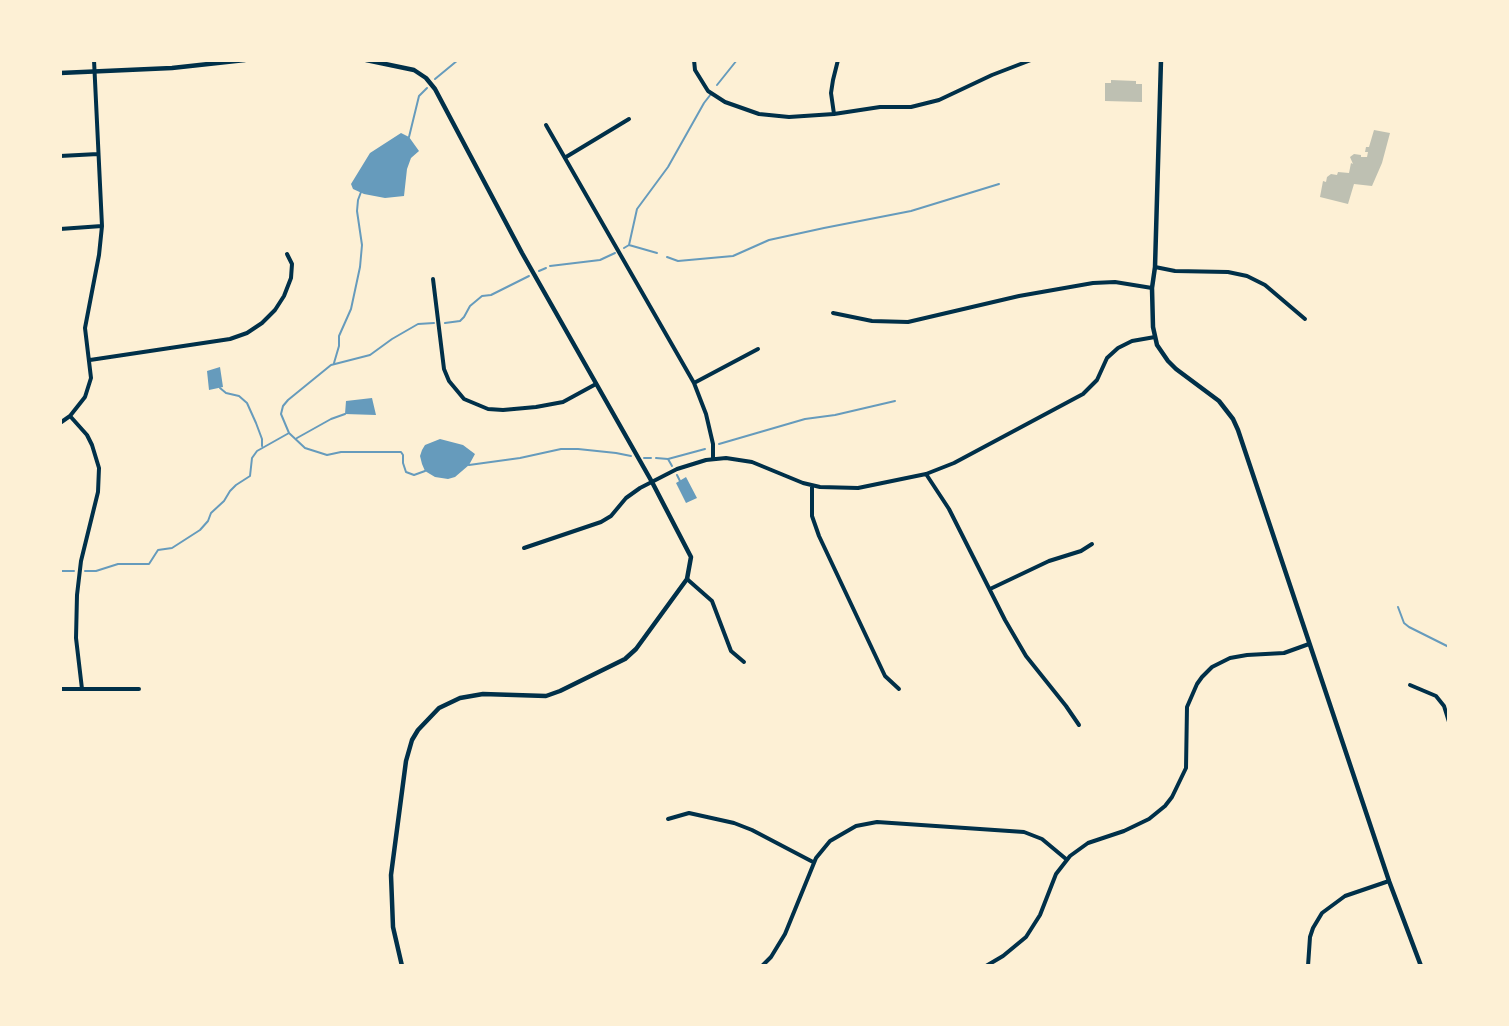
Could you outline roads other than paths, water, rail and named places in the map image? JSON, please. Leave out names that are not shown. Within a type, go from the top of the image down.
[{"type":"street","points":[[60,423],[70,416],[88,392],[91,378],[85,328],[99,255],[102,226],[94,60]]},
{"type":"street","points":[[60,73],[172,68],[245,60]]},
{"type":"street","points":[[366,60],[414,70],[426,78],[435,89],[522,253],[652,482],[691,557],[687,579],[636,649],[615,665],[546,696],[483,694],[460,698],[439,708],[418,730],[412,740],[406,761],[392,875],[393,927],[402,966]]},
{"type":"street","points":[[694,60],[695,70],[708,91],[725,102],[759,114],[789,117],[834,114],[880,107],[911,107],[939,100],[1031,60]]},
{"type":"street","points":[[834,114],[831,93],[838,60]]},
{"type":"street","points":[[1161,60],[1155,267],[1152,288],[1155,337],[1161,353],[1168,361],[1219,401],[1233,419],[1389,881],[1421,966]]},
{"type":"street","points":[[566,157],[629,119]]},
{"type":"street","points":[[546,125],[694,383],[706,414],[713,444],[713,459]]},
{"type":"street","points":[[60,156],[98,154]]},
{"type":"street","points":[[60,229],[102,226]]},
{"type":"street","points":[[90,360],[230,339],[247,333],[262,323],[275,310],[284,296],[292,271],[292,264],[287,254]]},
{"type":"street","points":[[1155,267],[1175,271],[1228,272],[1247,276],[1265,285],[1305,319]]},
{"type":"street","points":[[433,279],[444,369],[452,386],[464,399],[488,409],[503,410],[563,402],[596,384]]},
{"type":"street","points":[[833,313],[872,321],[908,322],[1019,296],[1093,283],[1115,282],[1152,288]]},
{"type":"street","points":[[524,548],[601,522],[611,516],[626,498],[652,482],[684,466],[713,459],[726,458],[752,462],[812,486],[858,488],[926,474],[954,463],[1083,394],[1097,380],[1107,358],[1118,348],[1132,341],[1155,337]]},
{"type":"street","points":[[694,383],[758,349]]},
{"type":"street","points":[[70,416],[87,435],[92,445],[99,474],[98,492],[83,552],[77,595],[76,638],[82,689]]},
{"type":"street","points":[[926,474],[949,509],[1005,620],[1026,656],[1079,725]]},
{"type":"street","points":[[812,486],[812,516],[819,536],[885,676],[899,689]]},
{"type":"street","points":[[990,589],[1049,561],[1081,551],[1092,544]]},
{"type":"street","points":[[687,579],[712,601],[731,651],[744,662]]},
{"type":"street","points":[[986,966],[1014,948],[1033,927],[1044,908],[1056,874],[1066,859],[1088,843],[1124,831],[1149,819],[1172,797],[1186,768],[1187,707],[1197,684],[1208,671],[1220,662],[1239,656],[1284,653],[1309,644]]},
{"type":"street","points":[[1410,685],[1436,696],[1444,706],[1449,722]]},
{"type":"street","points":[[60,689],[139,689]]},
{"type":"street","points":[[668,819],[689,813],[734,823],[813,862]]},
{"type":"street","points":[[762,966],[785,933],[813,862],[822,849],[838,834],[856,826],[877,822],[1024,832],[1042,839],[1066,859]]},
{"type":"street","points":[[1308,966],[1310,937],[1322,913],[1345,896],[1389,881]]},
{"type":"water","points":[[401,133],[409,137],[419,151],[411,158],[407,169],[404,196],[385,198],[364,194],[353,189],[351,184],[370,153]]},
{"type":"water","points":[[220,367],[223,387],[209,390],[207,371]]},
{"type":"water","points":[[372,398],[376,415],[345,414],[346,401]]},
{"type":"water","points":[[440,439],[463,445],[475,454],[469,465],[455,477],[448,479],[435,477],[425,471],[422,464],[420,456],[425,445]]},
{"type":"water","points":[[686,477],[697,498],[686,503],[676,483]]},
{"type":"waterway","points":[[435,79],[458,60]]},
{"type":"waterway","points":[[717,85],[737,60]]},
{"type":"waterway","points":[[409,137],[419,96],[427,88]]},
{"type":"waterway","points":[[629,245],[637,209],[668,167],[711,94]]},
{"type":"waterway","points":[[667,257],[678,261],[733,256],[769,240],[911,211],[999,184]]},
{"type":"waterway","points":[[334,363],[339,346],[339,336],[351,309],[360,267],[362,245],[357,211],[361,192]]},
{"type":"waterway","points":[[629,245],[657,253]]},
{"type":"waterway","points":[[624,248],[629,245]]},
{"type":"waterway","points":[[550,266],[600,260],[615,253]]},
{"type":"waterway","points":[[539,271],[546,268]]},
{"type":"waterway","points":[[445,323],[460,321],[470,306],[482,296],[491,295],[529,276]]},
{"type":"waterway","points":[[85,571],[96,571],[118,564],[149,564],[158,550],[172,548],[200,530],[230,491],[250,476],[252,458],[257,451],[289,433],[281,414],[288,400],[331,365],[370,355],[418,324],[434,323]]},
{"type":"waterway","points":[[220,388],[226,393],[239,396],[247,403],[262,439],[262,446]]},
{"type":"waterway","points":[[719,444],[805,419],[835,415],[895,401]]},
{"type":"waterway","points":[[297,438],[345,414]]},
{"type":"waterway","points":[[289,433],[305,448],[327,455],[341,452],[401,452],[406,472],[414,475],[425,471]]},
{"type":"waterway","points":[[469,465],[520,458],[561,449],[631,456]]},
{"type":"waterway","points":[[656,458],[668,459],[705,449]]},
{"type":"waterway","points":[[644,458],[651,458]]},
{"type":"waterway","points":[[668,459],[672,466]]},
{"type":"waterway","points":[[677,475],[680,481]]},
{"type":"waterway","points":[[60,571],[74,571]]},
{"type":"waterway","points":[[1398,607],[1404,623],[1409,627],[1449,647]]}]
